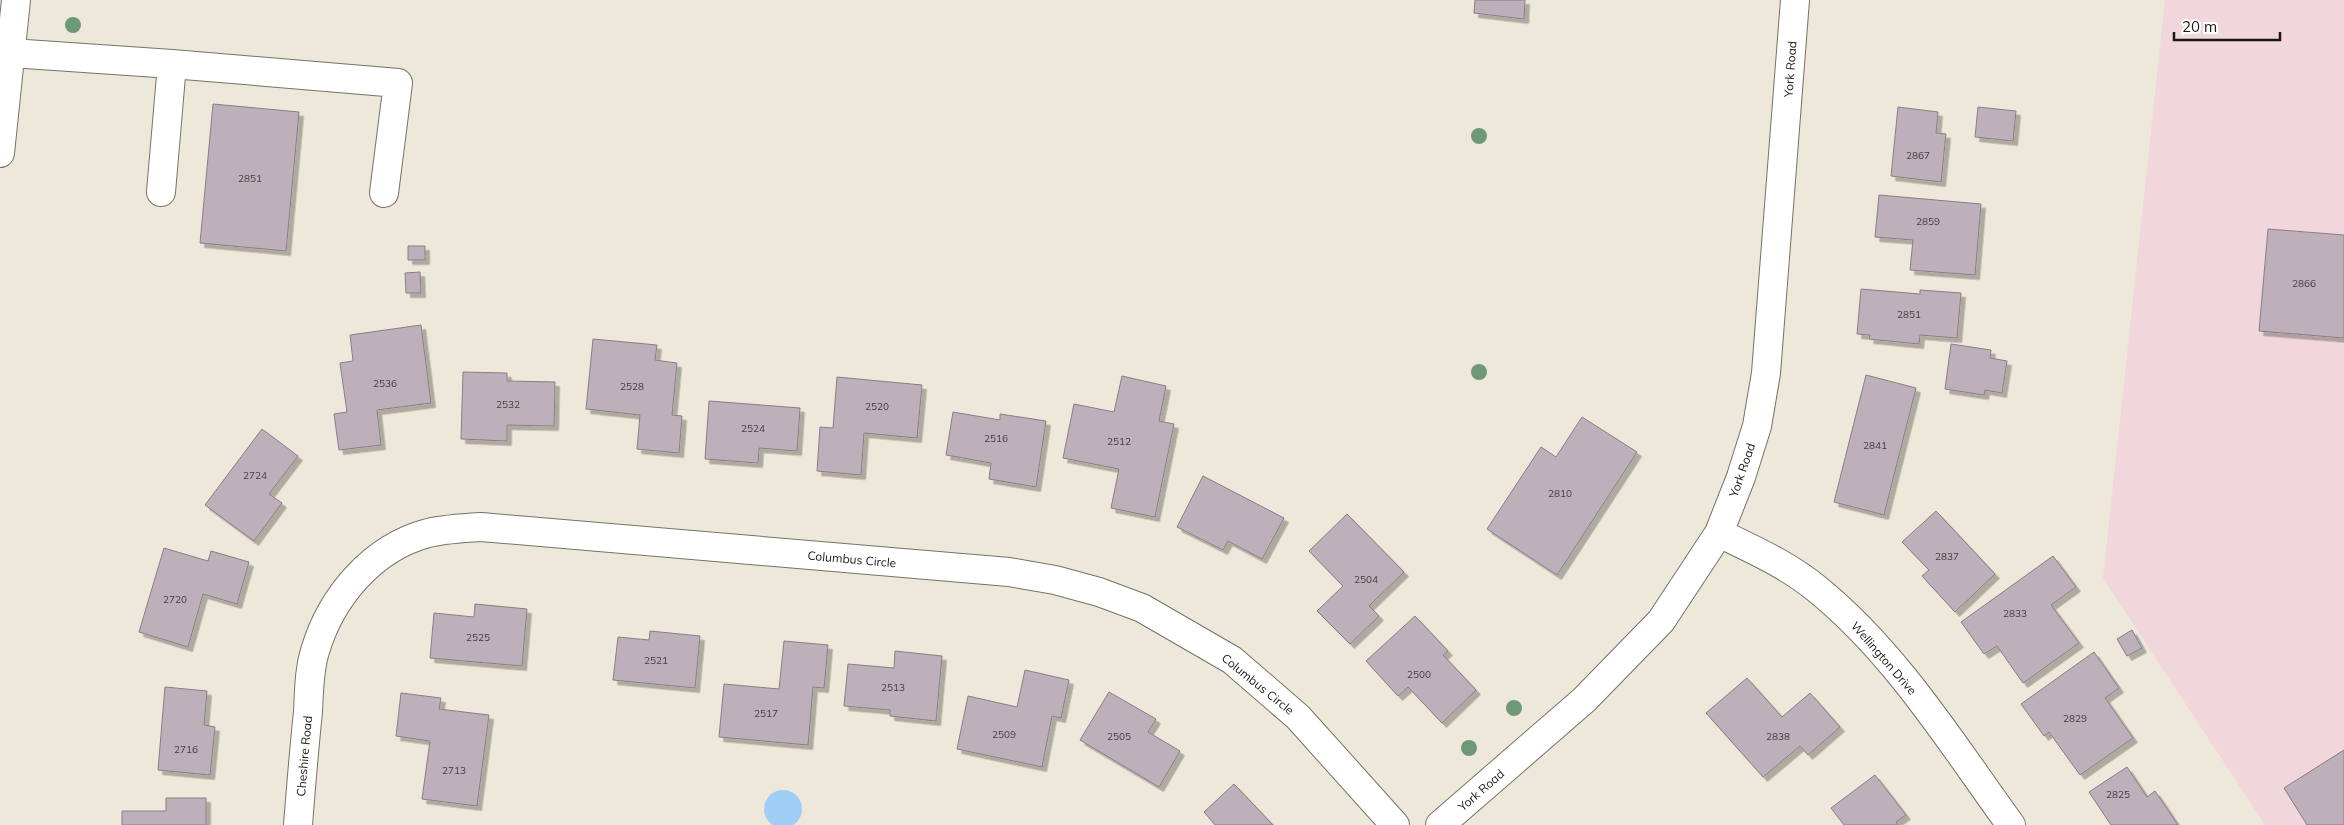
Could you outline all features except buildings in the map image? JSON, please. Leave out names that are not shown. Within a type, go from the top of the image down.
[{"type":"street","points":[[0,153],[16,0]]},
{"type":"street","name":"York Road","points":[[1440,825],[1584,700],[1661,621],[1718,533],[1741,477],[1754,434],[1766,372],[1795,0]]},
{"type":"street","points":[[11,53],[398,83],[384,193]]},
{"type":"street","points":[[161,192],[172,64]]},
{"type":"street","name":"Columbus Circle","points":[[310,686],[314,653],[324,626],[347,588],[372,561],[401,544],[426,534],[451,529],[481,527],[1009,572],[1055,580],[1099,592],[1142,608],[1232,660],[1298,717],[1395,825]]},
{"type":"street","name":"Wellington Drive","points":[[1718,533],[1778,563],[1816,588],[1849,617],[1900,673],[2011,825]]},
{"type":"street","name":"Cheshire Road","points":[[298,825],[310,686]]},
{"type":"shaded area","points":[[2165,0],[2344,0],[2344,825],[2265,825],[2103,578]]},
{"type":"water","points":[[783,790],[796,796],[802,809],[796,822],[783,828],[770,822],[764,809],[770,796]]}]
